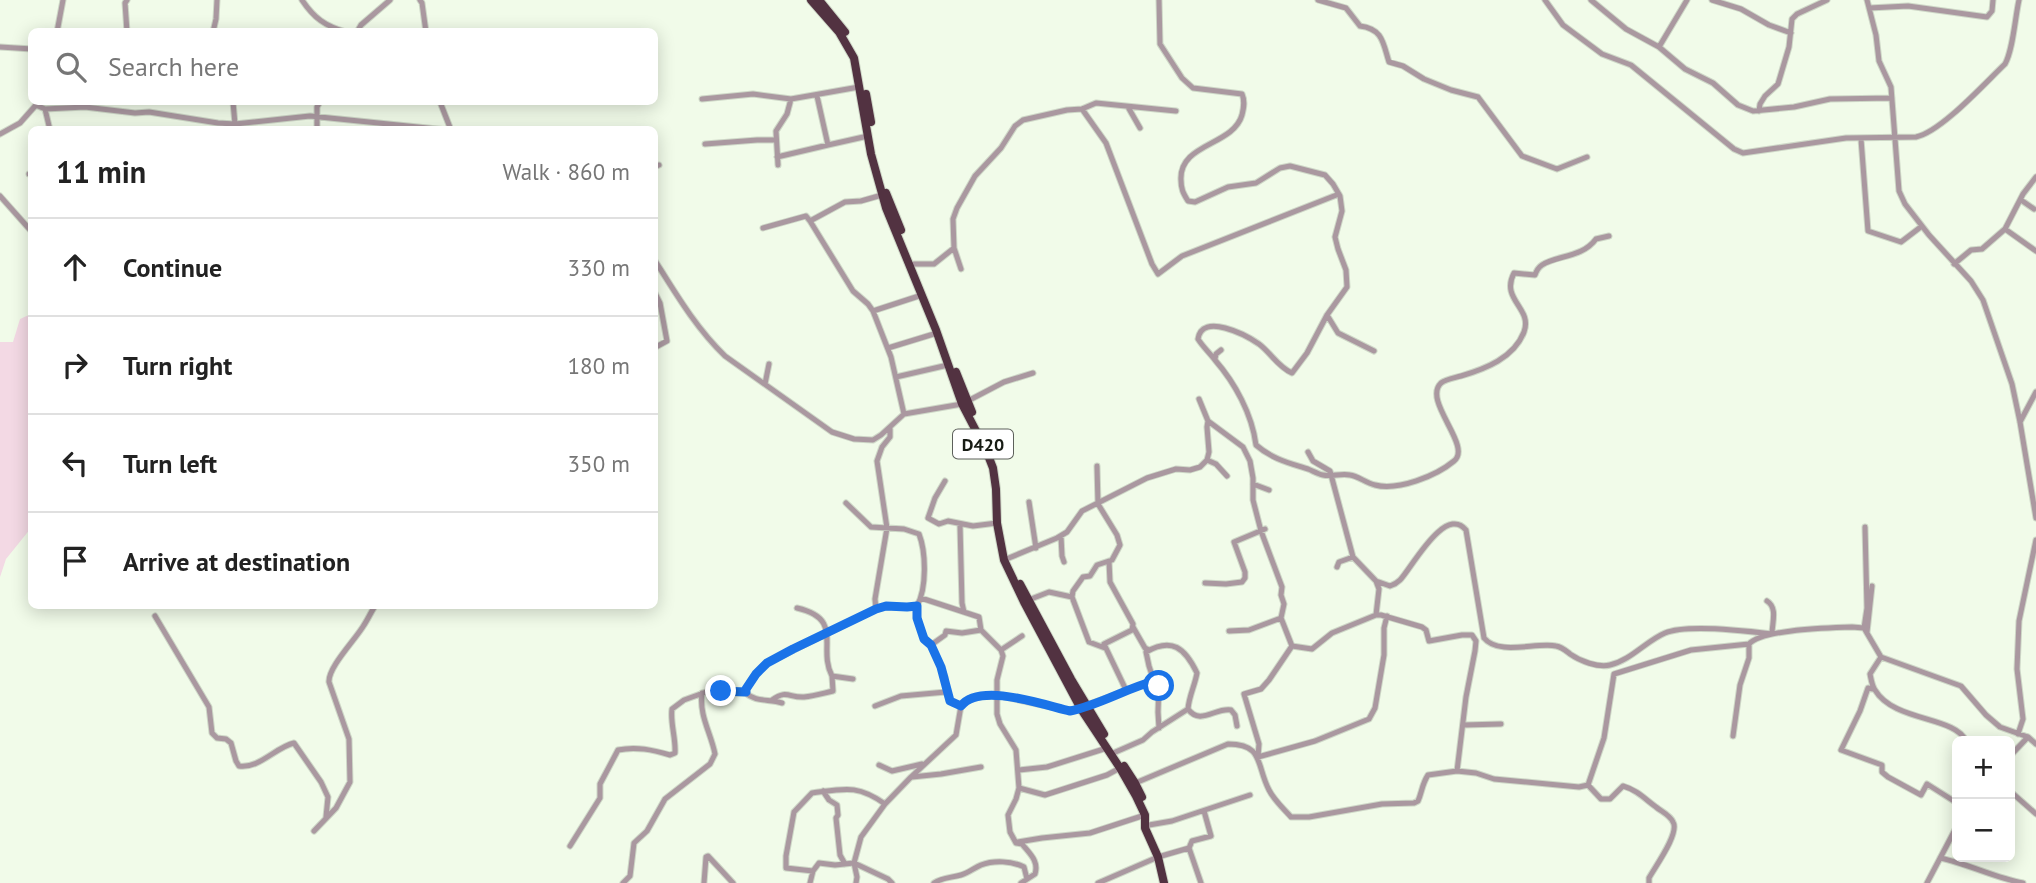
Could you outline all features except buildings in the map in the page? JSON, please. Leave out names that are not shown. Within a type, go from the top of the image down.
[{"type":"highway","name":"D420","points":[[811,0],[848,46],[853,58],[882,195],[948,365],[993,468],[997,523],[1006,559],[1084,708],[1147,810],[1147,827]]},
{"type":"highway","name":"D420","points":[[819,0],[847,34],[858,58],[880,173],[945,339],[965,403],[989,447],[999,476],[1006,559]]},
{"type":"highway","name":"D420","points":[[1111,751],[1133,784],[1167,883]]},
{"type":"street","points":[[58,28],[62,0]]},
{"type":"street","points":[[127,0],[127,28]]},
{"type":"street","points":[[214,28],[217,0]]},
{"type":"street","points":[[302,0],[319,21],[334,28]]},
{"type":"street","points":[[359,28],[390,0]]},
{"type":"street","points":[[420,0],[425,28]]},
{"type":"street","points":[[1158,0],[1160,44],[1182,78],[1193,88],[1242,93],[1245,100],[1239,124],[1232,132],[1191,156],[1184,166],[1181,174],[1182,192],[1188,201],[1195,202],[1228,187],[1256,183],[1280,168],[1290,166],[1325,175],[1339,194],[1342,211],[1335,237],[1346,270],[1347,287],[1293,373],[1284,370],[1259,344],[1234,331],[1210,326],[1202,328],[1198,334],[1208,353],[1230,379],[1244,405],[1256,445],[1265,453],[1323,475],[1350,475],[1375,485],[1397,487],[1428,477],[1456,460],[1458,454],[1453,435],[1437,404],[1436,393],[1444,381],[1480,371],[1500,360],[1524,332],[1522,312],[1509,291],[1514,273],[1535,275],[1540,265],[1576,253],[1596,239],[1609,236]]},
{"type":"street","points":[[1318,0],[1346,8],[1360,26],[1370,27],[1378,33],[1389,62],[1403,65],[1424,79],[1451,90],[1478,97],[1522,156],[1557,169],[1587,157]]},
{"type":"street","points":[[1545,0],[1563,25],[1602,54],[1631,65],[1734,149],[1743,153],[1846,138],[1926,135],[2005,64],[2010,55],[2019,0]]},
{"type":"street","points":[[1591,0],[1626,29],[1659,47],[1685,69],[1713,83],[1738,105],[1753,111],[1794,107],[1830,99],[1892,98]]},
{"type":"street","points":[[1659,47],[1687,0]]},
{"type":"street","points":[[1712,0],[1741,9],[1769,25],[1791,33]]},
{"type":"street","points":[[1759,111],[1765,96],[1778,84],[1789,47],[1792,19],[1827,0]]},
{"type":"street","points":[[1867,0],[1879,61],[1891,87],[1899,191],[1905,205],[1983,300],[2012,384],[2021,422],[2036,519]]},
{"type":"street","points":[[1869,8],[1908,6],[1987,17],[1993,11],[1993,0]]},
{"type":"street","points":[[0,47],[28,49]]},
{"type":"street","points":[[702,99],[753,94],[791,99],[859,87]]},
{"type":"street","points":[[817,96],[828,145]]},
{"type":"street","points":[[778,165],[776,131],[787,114],[791,99]]},
{"type":"street","points":[[961,269],[954,248],[953,219],[957,208],[975,176],[1001,148],[1015,126],[1030,117],[1082,109],[1097,103],[1176,111]]},
{"type":"street","points":[[0,134],[20,123],[34,105]]},
{"type":"street","points":[[39,105],[45,109],[78,105]]},
{"type":"street","points":[[91,105],[229,126]]},
{"type":"street","points":[[233,105],[235,126]]},
{"type":"street","points":[[317,126],[318,105]]},
{"type":"street","points":[[441,105],[448,126]]},
{"type":"street","points":[[1128,107],[1140,128]]},
{"type":"street","points":[[45,109],[49,126]]},
{"type":"street","points":[[1082,109],[1106,143],[1158,275],[1182,256],[1339,194]]},
{"type":"street","points":[[242,126],[310,116],[385,126]]},
{"type":"street","points":[[777,157],[868,136]]},
{"type":"street","points":[[1861,139],[1868,231],[1901,242],[1922,226]]},
{"type":"street","points":[[705,144],[776,140]]},
{"type":"street","points":[[1954,264],[1971,250],[1982,249],[2005,229],[2036,177]]},
{"type":"street","points":[[810,221],[845,202],[882,195]]},
{"type":"street","points":[[0,196],[28,228]]},
{"type":"street","points":[[2021,200],[2034,209]]},
{"type":"street","points":[[763,228],[806,216],[810,221],[853,291],[873,311],[888,348],[904,414]]},
{"type":"street","points":[[2005,229],[2036,251]]},
{"type":"street","points":[[914,264],[934,264],[954,248]]},
{"type":"street","points":[[658,266],[685,309],[712,344],[738,367],[842,437],[861,441],[873,440],[904,414],[965,403],[1001,381],[1033,373]]},
{"type":"street","points":[[873,311],[922,295]]},
{"type":"street","points":[[658,299],[667,341],[658,346]]},
{"type":"street","points":[[1327,315],[1342,337],[1374,351]]},
{"type":"street","points":[[888,348],[937,333]]},
{"type":"street","points":[[1215,359],[1221,350]]},
{"type":"street","points":[[765,384],[769,364]]},
{"type":"street","points":[[896,377],[948,365]]},
{"type":"street","points":[[2021,422],[2036,392]]},
{"type":"street","points":[[1199,399],[1208,421],[1243,447],[1250,461],[1253,500],[1282,587],[1284,604],[1281,618],[1292,646]]},
{"type":"street","points":[[1006,559],[1061,536],[1082,511],[1147,478],[1176,469],[1190,470],[1200,467],[1207,460],[1209,452],[1208,421]]},
{"type":"street","points":[[876,609],[875,599],[887,528],[877,461],[882,447],[890,437],[890,428]]},
{"type":"street","points":[[1243,447],[1256,445]]},
{"type":"street","points":[[1308,452],[1313,461],[1330,471],[1353,557],[1376,581],[1379,589],[1376,615]]},
{"type":"street","points":[[1207,460],[1216,464],[1227,476]]},
{"type":"street","points":[[1097,466],[1098,504],[1120,545],[1112,560],[1097,565],[1090,576],[1083,577],[1072,597],[1088,642],[1105,648]]},
{"type":"street","points":[[945,481],[928,518],[939,524],[948,521],[973,526],[997,523]]},
{"type":"street","points":[[1253,484],[1269,490]]},
{"type":"street","points":[[1029,502],[1036,548]]},
{"type":"street","points":[[846,503],[871,527],[904,529],[919,534],[925,572],[917,618],[924,639],[931,645],[945,677],[950,701],[961,706]]},
{"type":"street","points":[[1376,581],[1390,586],[1399,581],[1438,531],[1457,523],[1466,530],[1484,638],[1492,645],[1557,646],[1591,664],[1608,666],[1625,659],[1663,634],[1675,630],[1740,630],[1772,634]]},
{"type":"street","points":[[960,524],[964,612]]},
{"type":"street","points":[[1865,527],[1866,630],[1881,657],[1961,686],[2000,727],[2028,737],[2036,744]]},
{"type":"street","points":[[1205,583],[1242,582],[1245,572],[1234,542],[1263,530]]},
{"type":"street","points":[[1061,536],[1065,562]]},
{"type":"street","points":[[2018,734],[2023,719],[2017,669],[2019,621],[2036,540]]},
{"type":"street","points":[[1337,567],[1339,562],[1353,557]]},
{"type":"street","points":[[1109,561],[1110,582],[1144,648],[1149,650],[1169,644],[1175,645],[1194,667],[1197,673],[1188,709],[1199,716],[1231,710],[1237,726]]},
{"type":"street","points":[[1866,630],[1872,586]]},
{"type":"street","points":[[1026,601],[1049,592],[1072,597]]},
{"type":"street","points":[[921,598],[979,617],[981,630],[1001,650],[1003,656],[996,695],[997,714],[1016,750],[1019,789],[1009,815],[1010,832],[1016,843]]},
{"type":"street","points":[[1767,601],[1774,609],[1772,634]]},
{"type":"street","points":[[746,692],[756,674],[767,663],[828,632],[886,606],[917,606]]},
{"type":"street","points":[[772,700],[787,693],[805,696],[833,691],[827,661],[828,632],[818,616],[809,610],[797,608]]},
{"type":"street","points":[[314,831],[336,808],[350,782],[351,773],[349,739],[328,676],[373,609]]},
{"type":"street","points":[[155,615],[209,707],[212,733],[231,743],[239,766],[246,767],[294,743],[328,797],[326,817]]},
{"type":"street","points":[[1292,646],[1312,649],[1332,633],[1376,615],[1422,627],[1426,630],[1429,641],[1468,634],[1474,637],[1475,650],[1457,771]]},
{"type":"street","points":[[1258,757],[1315,741],[1369,719],[1375,708],[1387,617]]},
{"type":"street","points":[[1229,631],[1249,631],[1281,618]]},
{"type":"street","points":[[1126,690],[1104,644],[1123,636],[1133,627]]},
{"type":"street","points":[[1732,736],[1740,685],[1749,658],[1749,645],[1754,639],[1772,634],[1852,627],[1866,630]]},
{"type":"street","points":[[931,645],[945,635],[946,631],[962,633],[981,630]]},
{"type":"street","points":[[1001,650],[1021,636]]},
{"type":"street","points":[[1588,785],[1604,738],[1614,674],[1691,650],[1749,645]]},
{"type":"street","points":[[1292,646],[1261,689],[1244,694],[1259,744],[1258,757],[1263,777],[1270,792],[1291,817],[1309,817],[1382,804],[1414,803],[1418,801],[1422,784],[1428,775],[1457,771],[1494,779],[1579,787],[1588,785]]},
{"type":"street","points":[[1149,650],[1146,652],[1149,666],[1154,681],[1159,686],[1159,728]]},
{"type":"street","points":[[1881,657],[1870,674],[1873,689],[1886,702],[1910,715],[1952,727],[1964,736]]},
{"type":"street","points":[[832,676],[853,679]]},
{"type":"street","points":[[856,883],[854,863],[861,837],[885,804],[956,735],[961,706],[965,701],[996,695],[1070,711],[1154,681]]},
{"type":"street","points":[[1873,689],[1868,688],[1841,750],[1882,765],[1882,772],[1888,777],[1921,795],[1927,784],[1952,800]]},
{"type":"street","points":[[570,846],[600,798],[600,784],[618,750],[628,747],[670,755],[675,752],[672,709],[684,700],[702,693],[721,691],[746,692],[755,699],[782,703]]},
{"type":"street","points":[[875,706],[901,696],[946,692]]},
{"type":"street","points":[[623,883],[630,876],[634,843],[647,831],[665,799],[710,764],[715,754],[700,705],[702,693]]},
{"type":"street","points":[[1018,770],[1047,767],[1143,740],[1188,709]]},
{"type":"street","points":[[1464,725],[1501,724]]},
{"type":"street","points":[[2015,751],[2028,737]]},
{"type":"street","points":[[1133,784],[1228,744],[1242,744],[1258,757]]},
{"type":"street","points":[[879,765],[892,771],[925,764]]},
{"type":"street","points":[[911,777],[981,767]]},
{"type":"street","points":[[1019,789],[1045,795],[1107,775],[1120,768]]},
{"type":"street","points":[[1588,785],[1601,799],[1610,799],[1623,786],[1633,789],[1674,823],[1672,838],[1649,878],[1649,883]]},
{"type":"street","points":[[813,871],[786,868],[794,812],[811,793],[855,789],[885,804]]},
{"type":"street","points":[[823,792],[837,805],[840,855],[845,864]]},
{"type":"street","points":[[1147,827],[1250,795]]},
{"type":"street","points":[[2015,796],[2036,814]]},
{"type":"street","points":[[1201,883],[1189,848],[1192,841],[1211,836],[1204,811]]},
{"type":"street","points":[[1016,843],[1090,833],[1145,816]]},
{"type":"street","points":[[1927,883],[1952,835]]},
{"type":"street","points":[[1016,843],[1022,844],[1035,861],[1038,883]]},
{"type":"street","points":[[1098,883],[1189,848]]},
{"type":"street","points":[[704,883],[708,856],[733,883]]},
{"type":"street","points":[[1940,858],[2023,883]]},
{"type":"street","points":[[934,883],[942,878],[964,874],[984,864],[995,862],[1020,865],[1027,871],[1027,879]]},
{"type":"street","points":[[810,883],[813,871],[819,863],[854,863],[892,883]]},
{"type":"street","points":[[1021,883],[1035,874]]},
{"type":"shaded area","points":[[28,315],[28,532],[6,559],[0,577],[0,342],[13,342],[20,319]]},
{"type":"route","points":[[721,691],[746,692],[756,674],[767,663],[841,625],[886,606],[917,606],[917,618],[924,639],[931,645],[941,667],[946,692],[950,701],[961,706],[971,698],[996,695],[1070,711],[1142,684],[1154,681],[1159,686]]}]
